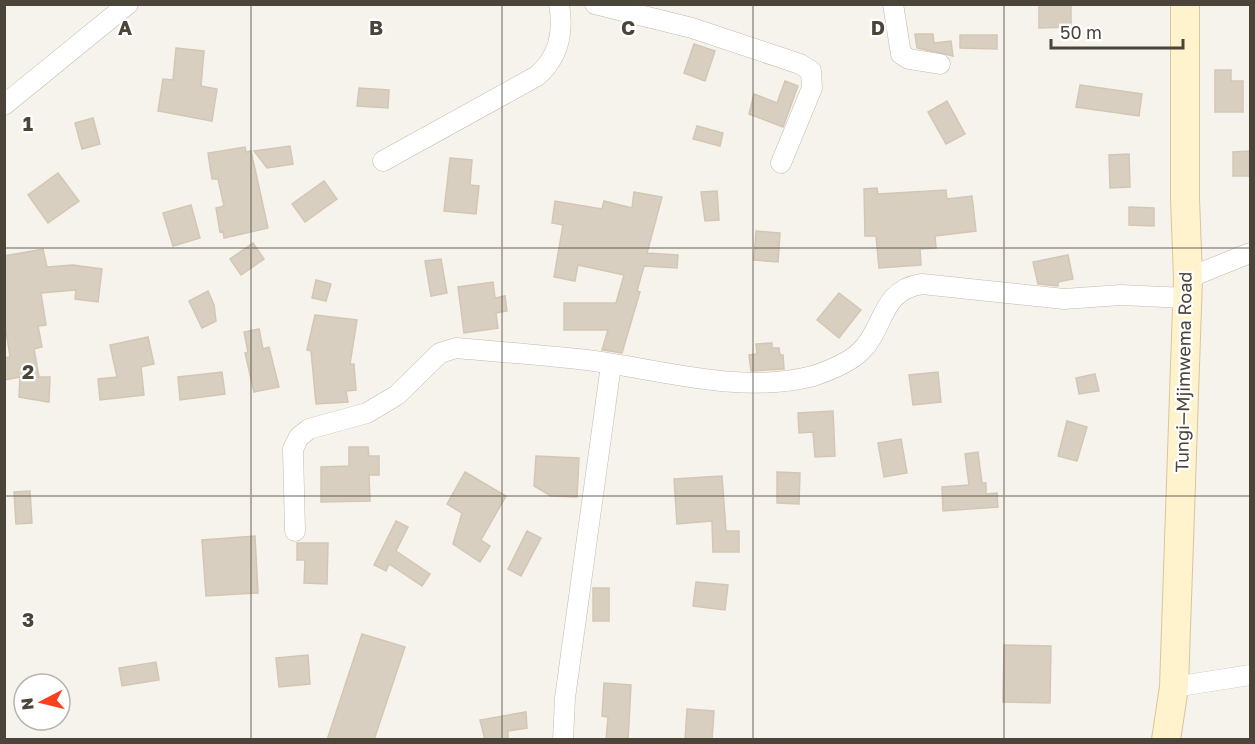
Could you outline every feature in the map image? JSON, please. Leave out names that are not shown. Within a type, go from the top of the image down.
[{"type":"street","points":[[4,105],[128,4]]},
{"type":"street","points":[[383,161],[537,76],[551,64],[560,42],[559,4]]},
{"type":"street","points":[[595,4],[692,28],[800,64],[811,71],[812,88],[781,163]]},
{"type":"street","points":[[893,4],[901,54],[909,59],[940,64]]},
{"type":"street","name":"Tungi—Mjimwema Road","points":[[1166,740],[1174,687],[1187,288],[1185,4]]},
{"type":"street","points":[[295,531],[293,449],[299,437],[309,429],[367,413],[397,395],[440,353],[456,348],[768,383],[813,376],[838,366],[862,351],[898,292],[910,285],[922,284],[1064,299],[1121,295],[1187,288],[1251,253]]},
{"type":"street","points":[[563,740],[565,698],[611,365]]},
{"type":"street","points":[[1174,687],[1251,675]]},
{"type":"building","points":[[1039,4],[1071,4],[1071,27],[1039,28]]},
{"type":"building","points":[[915,34],[933,34],[934,43],[951,41],[953,56],[917,48]]},
{"type":"building","points":[[960,35],[997,35],[997,49],[960,48]]},
{"type":"building","points":[[694,44],[715,51],[705,81],[684,73]]},
{"type":"building","points":[[176,48],[204,51],[201,86],[217,89],[212,121],[158,111],[163,79],[173,80]]},
{"type":"building","points":[[1215,70],[1231,70],[1231,81],[1243,81],[1243,112],[1215,112]]},
{"type":"building","points":[[785,81],[798,86],[783,127],[749,114],[754,94],[777,103]]},
{"type":"building","points":[[1080,85],[1142,94],[1139,116],[1076,107]]},
{"type":"building","points":[[359,88],[389,90],[388,108],[357,106]]},
{"type":"building","points":[[947,101],[965,134],[946,144],[928,112]]},
{"type":"building","points":[[93,118],[100,144],[82,149],[75,123]]},
{"type":"building","points":[[697,126],[723,133],[720,146],[693,139]]},
{"type":"building","points":[[290,146],[293,164],[267,168],[254,151]]},
{"type":"building","points":[[245,147],[246,152],[251,151],[268,228],[224,238],[223,231],[220,232],[216,208],[224,206],[218,179],[212,179],[208,153]]},
{"type":"building","points":[[1251,151],[1251,176],[1233,176],[1233,152]]},
{"type":"building","points":[[1129,154],[1130,187],[1110,188],[1109,155]]},
{"type":"building","points":[[450,158],[472,160],[470,185],[479,186],[476,214],[444,211]]},
{"type":"building","points":[[58,173],[79,201],[48,223],[28,195]]},
{"type":"building","points":[[324,181],[337,199],[305,222],[292,204]]},
{"type":"building","points":[[877,188],[878,194],[946,190],[947,199],[972,196],[976,231],[935,236],[936,248],[920,249],[921,265],[879,268],[876,236],[865,236],[864,189]]},
{"type":"building","points":[[717,191],[719,220],[705,221],[701,192]]},
{"type":"building","points":[[634,192],[662,197],[647,253],[678,255],[677,268],[644,266],[637,291],[640,292],[622,353],[602,350],[608,330],[564,330],[564,303],[616,303],[624,275],[578,265],[575,281],[554,277],[563,225],[552,223],[555,201],[602,209],[604,201],[632,208]]},
{"type":"building","points":[[191,205],[200,238],[173,246],[163,213]]},
{"type":"building","points":[[1129,207],[1154,208],[1154,226],[1129,225]]},
{"type":"building","points":[[756,231],[780,233],[778,262],[754,260]]},
{"type":"building","points":[[253,243],[264,259],[241,275],[230,259]]},
{"type":"building","points":[[43,249],[47,267],[73,265],[102,269],[98,302],[75,299],[76,290],[41,293],[46,325],[38,326],[42,347],[34,349],[39,377],[50,377],[49,402],[19,397],[20,377],[4,380],[4,358],[10,357],[4,318],[4,256]]},
{"type":"building","points":[[1068,255],[1073,279],[1058,282],[1058,286],[1038,284],[1033,262]]},
{"type":"building","points":[[441,259],[447,293],[431,296],[425,261]]},
{"type":"building","points":[[316,280],[331,284],[326,301],[312,298]]},
{"type":"building","points":[[493,282],[495,298],[505,296],[507,311],[496,313],[498,328],[464,333],[458,287]]},
{"type":"building","points":[[208,291],[214,305],[216,321],[202,328],[189,301]]},
{"type":"building","points":[[839,293],[861,310],[839,338],[817,320]]},
{"type":"building","points":[[315,315],[357,320],[350,364],[354,364],[356,390],[346,391],[348,402],[316,404],[311,351],[307,350]]},
{"type":"building","points":[[259,329],[263,349],[269,347],[279,387],[254,392],[245,353],[248,352],[244,332]]},
{"type":"building","points":[[148,337],[154,364],[141,367],[144,395],[100,400],[98,379],[117,377],[110,345]]},
{"type":"building","points":[[772,343],[772,348],[779,348],[780,355],[783,355],[784,369],[751,371],[749,355],[757,354],[756,344]]},
{"type":"building","points":[[222,372],[225,394],[180,400],[178,377]]},
{"type":"building","points":[[938,372],[941,402],[913,405],[909,375]]},
{"type":"building","points":[[1095,374],[1099,391],[1079,394],[1076,378]]},
{"type":"building","points":[[833,411],[835,456],[815,457],[813,432],[799,433],[798,413]]},
{"type":"building","points":[[1067,421],[1087,427],[1077,461],[1058,456]]},
{"type":"building","points":[[901,439],[907,473],[884,477],[878,443]]},
{"type":"building","points":[[349,447],[368,447],[369,456],[379,456],[379,475],[369,475],[370,501],[321,502],[321,467],[349,466]]},
{"type":"building","points":[[978,452],[982,483],[986,483],[986,494],[997,493],[998,507],[943,511],[942,487],[969,485],[965,454]]},
{"type":"building","points":[[536,456],[579,458],[577,497],[551,496],[534,486]]},
{"type":"building","points":[[465,472],[506,496],[481,540],[490,546],[480,562],[453,544],[462,513],[447,504]]},
{"type":"building","points":[[777,472],[800,473],[799,504],[777,503]]},
{"type":"building","points":[[722,476],[726,531],[739,531],[739,552],[713,552],[712,521],[677,524],[674,479]]},
{"type":"building","points":[[30,491],[32,523],[16,524],[14,492]]},
{"type":"building","points":[[396,521],[408,527],[396,551],[430,574],[422,586],[389,564],[386,571],[374,565]]},
{"type":"building","points":[[527,531],[541,538],[521,576],[508,569]]},
{"type":"building","points":[[255,536],[258,593],[206,596],[202,540]]},
{"type":"building","points":[[297,543],[328,543],[327,584],[304,583],[305,560],[297,560]]},
{"type":"building","points":[[696,582],[728,585],[725,610],[693,606]]},
{"type":"building","points":[[593,588],[609,588],[609,621],[593,621]]},
{"type":"building","points":[[362,634],[405,647],[374,740],[327,740]]},
{"type":"building","points":[[1004,645],[1051,646],[1050,703],[1003,702]]},
{"type":"building","points":[[308,655],[310,684],[279,687],[276,658]]},
{"type":"building","points":[[156,662],[159,680],[122,686],[119,668]]},
{"type":"building","points":[[604,683],[631,685],[628,740],[606,740],[608,717],[602,716]]},
{"type":"building","points":[[687,709],[714,711],[712,740],[685,740]]},
{"type":"building","points":[[526,712],[527,728],[508,731],[508,740],[485,740],[480,720]]}]
